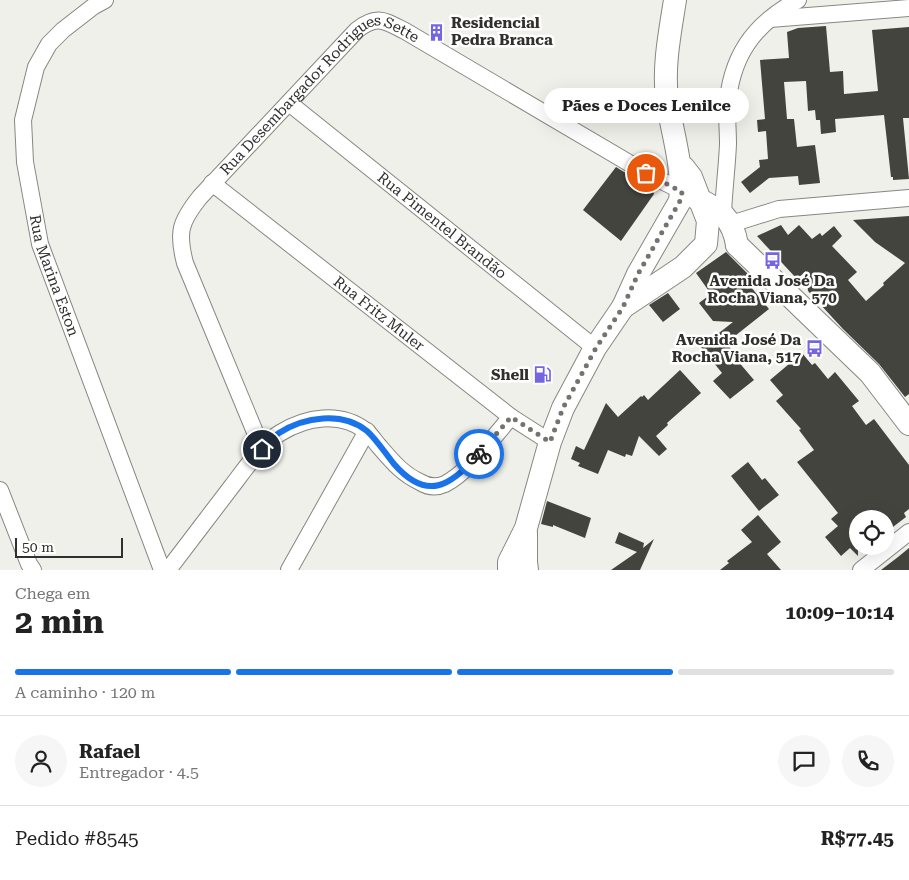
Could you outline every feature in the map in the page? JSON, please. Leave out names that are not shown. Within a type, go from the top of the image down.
[{"type":"main road","points":[[623,307],[683,267],[702,247],[708,221],[690,195],[691,177],[679,161],[667,87],[668,44],[676,0]]},
{"type":"main road","points":[[690,195],[730,227],[870,373],[909,424]]},
{"type":"main road","points":[[517,567],[550,442],[563,408],[596,348],[623,307],[638,274],[680,201],[690,195]]},
{"type":"main road","points":[[665,228],[670,238],[689,252],[720,242],[730,227]]},
{"type":"street","name":"Rua Marina Eston","points":[[105,0],[94,6],[63,30],[49,44],[36,68],[23,120],[25,162],[40,244],[162,570]]},
{"type":"street","points":[[798,0],[768,19],[758,29],[740,55],[732,75],[727,110],[730,227],[780,209],[909,198]]},
{"type":"street","points":[[768,19],[909,8]]},
{"type":"street","name":"Rua Desembargador Rodrigues Sette","points":[[262,449],[185,263],[180,244],[182,228],[187,213],[212,183],[366,22],[376,20],[386,22],[690,195]]},
{"type":"street","name":"Rua Pimentel Brandão","points":[[289,103],[596,348]]},
{"type":"street","name":"Rua Fritz Muler","points":[[212,183],[511,417],[550,442]]},
{"type":"street","points":[[168,570],[246,468],[262,449],[279,434],[314,419],[331,418],[346,421],[366,431],[396,466],[411,478],[426,486],[437,487],[446,483],[467,467],[511,417]]},
{"type":"street","points":[[291,569],[366,431]]},
{"type":"street","points":[[0,490],[33,570]]},
{"type":"street","points":[[861,570],[909,532]]},
{"type":"building","points":[[826,26],[830,72],[843,71],[844,94],[878,91],[872,30],[909,27],[909,118],[903,118],[909,179],[893,180],[893,177],[891,177],[884,115],[835,119],[836,132],[821,134],[820,120],[816,120],[815,110],[808,111],[806,81],[784,82],[787,119],[794,119],[797,147],[815,145],[820,183],[799,185],[798,176],[769,178],[750,193],[741,182],[760,167],[759,160],[768,159],[766,131],[758,132],[757,120],[765,119],[760,60],[789,58],[787,32],[798,28]]},
{"type":"building","points":[[616,167],[653,190],[654,194],[621,241],[583,210]]},
{"type":"building","points":[[909,216],[909,394],[905,397],[879,364],[808,291],[806,271],[797,279],[757,236],[781,225],[788,235],[799,225],[812,239],[820,233],[822,236],[834,226],[842,236],[832,246],[857,272],[848,280],[866,301],[905,263],[875,242],[853,220]]},
{"type":"building","points":[[726,252],[756,282],[751,287],[769,309],[726,343],[733,352],[731,353],[754,380],[730,399],[713,381],[722,373],[701,347],[733,322],[713,321],[699,303],[711,294],[696,273]]},
{"type":"building","points":[[668,293],[680,309],[663,322],[649,305]]},
{"type":"building","points":[[802,353],[812,365],[815,363],[828,379],[835,372],[859,401],[852,406],[866,425],[874,419],[909,465],[909,509],[904,513],[906,517],[894,526],[894,510],[849,510],[849,549],[841,556],[825,537],[838,526],[831,519],[838,513],[797,462],[814,450],[799,430],[801,429],[776,401],[783,395],[770,380]]},
{"type":"building","points":[[680,370],[701,393],[667,423],[668,425],[656,436],[667,449],[659,456],[639,436],[632,456],[626,454],[625,457],[608,450],[598,474],[578,466],[580,463],[571,459],[576,446],[584,450],[606,403],[618,417],[641,396],[644,395],[648,400]]},
{"type":"building","points":[[748,462],[762,480],[765,478],[779,495],[759,511],[731,476]]},
{"type":"building","points":[[547,501],[591,518],[585,538],[553,525],[553,527],[541,524]]},
{"type":"building","points":[[758,515],[781,542],[767,554],[781,570],[720,570],[729,563],[727,561],[752,542],[741,530]]},
{"type":"building","points":[[619,532],[644,543],[643,548],[654,539],[640,570],[611,570],[637,552],[615,543]]},
{"type":"building","points":[[909,548],[909,570],[881,570],[898,557]]},
{"type":"way so far","points":[[479,454],[511,417],[550,442],[563,408],[596,348],[623,307],[638,274],[680,201],[682,192],[646,173]]},
{"type":"place","name":"Residencial Pedra Branca","points":[[437,32]]},
{"type":"place","name":"Pães e Doces Lenilce","points":[[646,173]]},
{"type":"place","name":"Avenida José Da Rocha Viana, 570","points":[[772,260]]},
{"type":"place","name":"Avenida José Da Rocha Viana, 517","points":[[815,349]]},
{"type":"place","name":"Shell","points":[[543,375]]},
{"type":"route","points":[[262,449],[279,434],[293,426],[314,419],[331,418],[346,421],[366,431],[396,466],[411,478],[426,486],[437,487],[446,483],[467,467],[479,454]]}]
